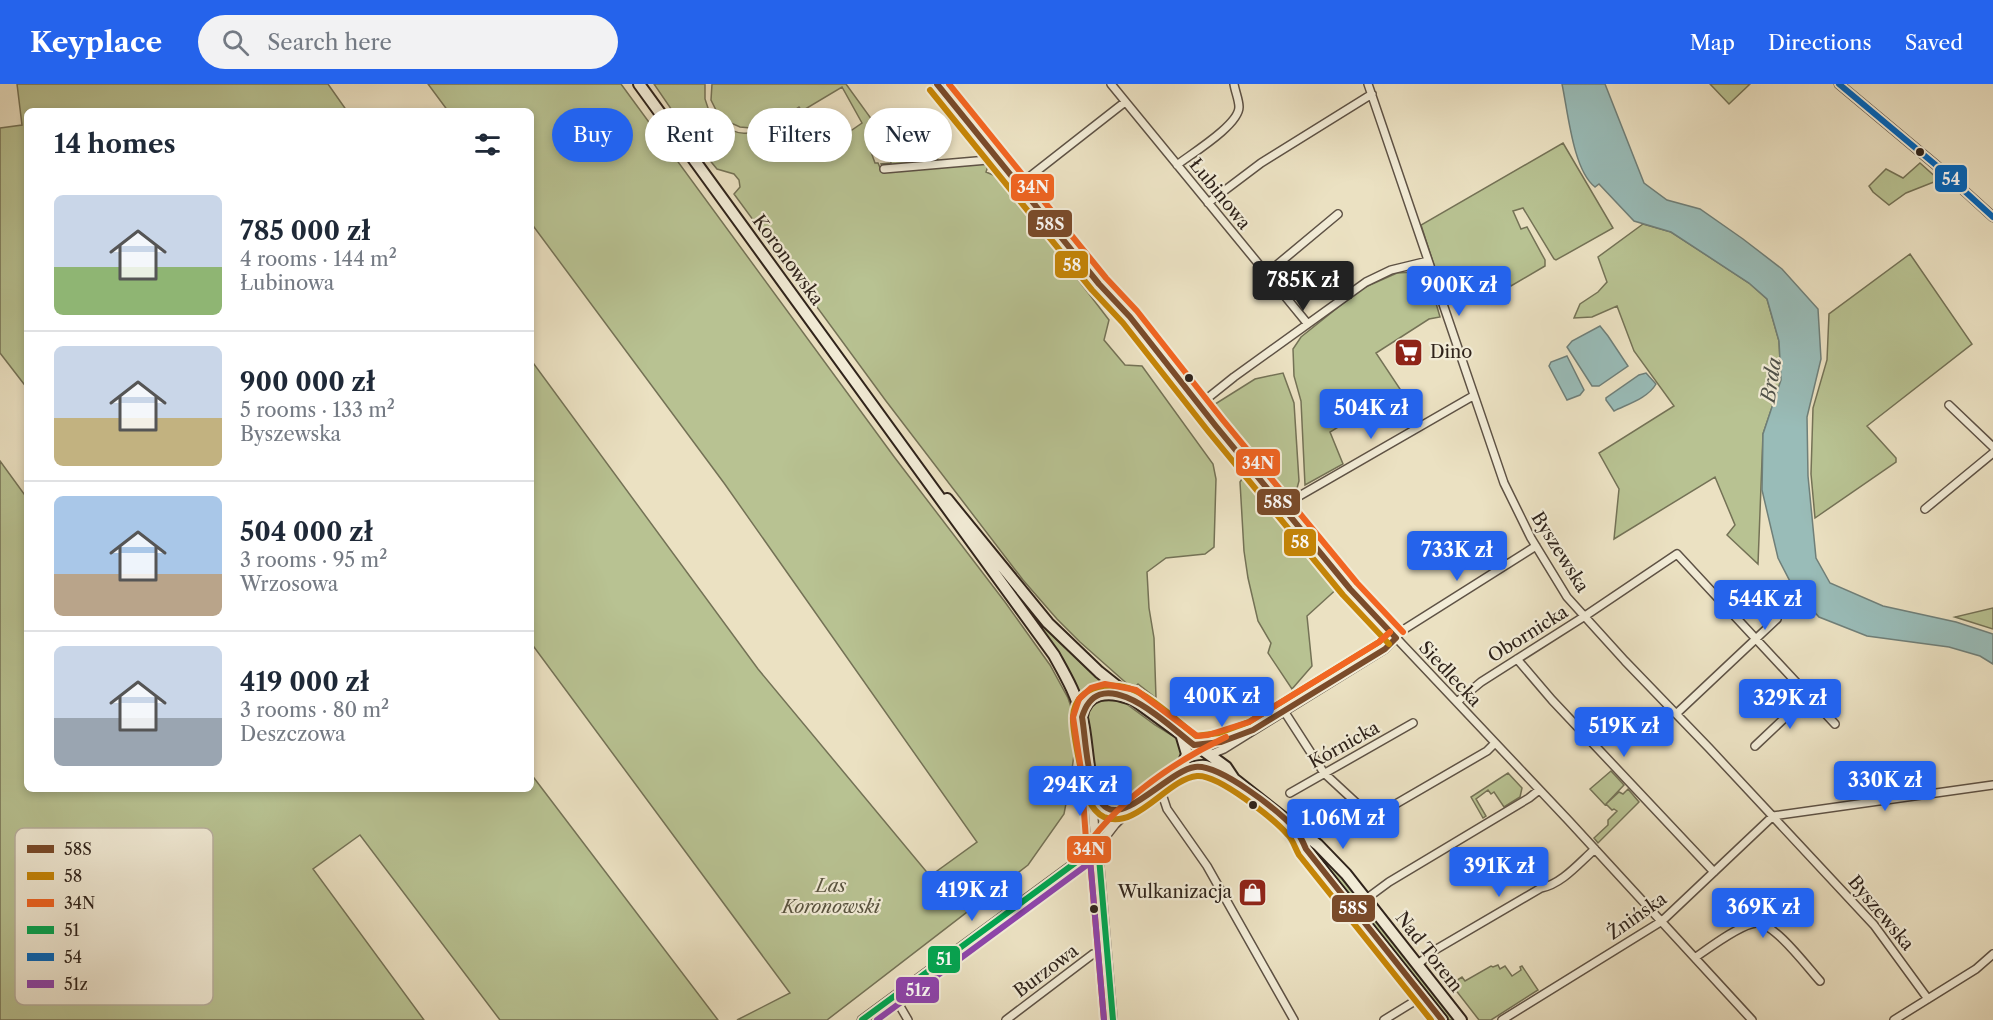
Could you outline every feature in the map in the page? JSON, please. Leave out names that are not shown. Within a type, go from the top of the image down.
[{"type":"main road","name":"Koronowska","points":[[639,84],[1054,655],[1073,692],[1082,717],[1091,782]]},
{"type":"main road","name":"Koronowska","points":[[910,455],[1048,623],[1099,672],[1209,755]]},
{"type":"main road","points":[[1082,717],[1088,702],[1101,694],[1113,693],[1133,699]]},
{"type":"main road","points":[[1091,782],[1104,806],[1120,810],[1132,806],[1182,772],[1187,754],[1182,736]]},
{"type":"main road","name":"Nad Torem","points":[[1209,755],[1226,767],[1234,779]]},
{"type":"main road","name":"Nad Torem","points":[[1182,772],[1205,766],[1234,779],[1318,845],[1366,898],[1461,1020]]},
{"type":"main road","name":"Nad Torem","points":[[1295,829],[1306,849],[1442,1020]]},
{"type":"street","name":"Siedlecka","points":[[937,84],[1099,284],[1109,292],[1130,317],[1350,589],[1696,957],[1752,1020]]},
{"type":"street","name":"Łubinowa","points":[[1111,84],[1307,323]]},
{"type":"street","points":[[1177,165],[1222,131],[1236,116],[1239,108],[1234,84]]},
{"type":"street","name":"Byszewska","points":[[1368,84],[1504,483],[1536,546],[1568,597],[1625,661],[1874,925],[1928,999]]},
{"type":"street","points":[[1839,84],[1937,166],[1993,217]]},
{"type":"street","points":[[1208,203],[1261,164],[1372,93]]},
{"type":"street","points":[[1019,184],[1125,102]]},
{"type":"street","points":[[884,169],[999,159]]},
{"type":"street","points":[[1266,274],[1338,214]]},
{"type":"street","points":[[1199,405],[1307,323],[1366,282],[1406,265],[1428,261]]},
{"type":"street","points":[[1281,506],[1473,396]]},
{"type":"street","points":[[1949,405],[1993,447]]},
{"type":"street","points":[[1925,509],[1993,453]]},
{"type":"street","points":[[1182,772],[1209,755],[1224,749],[1385,649],[1403,630],[1536,546]]},
{"type":"street","name":"Obornicka","points":[[1457,702],[1481,682],[1677,555],[1756,639]]},
{"type":"street","points":[[1676,714],[1778,619]]},
{"type":"street","points":[[1756,639],[1835,724]]},
{"type":"street","points":[[1517,659],[1552,700],[1714,872]]},
{"type":"street","points":[[1755,746],[1808,696]]},
{"type":"street","points":[[1284,711],[1324,773],[1364,810],[1373,815],[1377,814]]},
{"type":"street","name":"Kórnicka","points":[[1290,793],[1413,723]]},
{"type":"street","points":[[1194,745],[1221,742],[1253,730]]},
{"type":"street","points":[[1370,823],[1377,814],[1495,744]]},
{"type":"street","name":"Koronowska","points":[[1091,782],[1095,838],[1098,846]]},
{"type":"street","points":[[1163,784],[1163,799],[1169,813],[1207,866],[1294,1020]]},
{"type":"street","points":[[1773,816],[1993,785]]},
{"type":"street","points":[[1366,898],[1539,790]]},
{"type":"street","points":[[862,1020],[1098,846],[1132,806]]},
{"type":"street","name":"Żnińska","points":[[1502,1020],[1662,921],[1773,816]]},
{"type":"street","points":[[1098,846],[1113,1020]]},
{"type":"street","points":[[1417,964],[1435,950],[1541,888],[1550,886],[1570,872],[1595,849]]},
{"type":"street","points":[[1696,957],[1729,935],[1750,924],[1758,923],[1767,925],[1777,934],[1820,981]]},
{"type":"street","name":"Burzowa","points":[[1006,1020],[1094,954],[1107,952]]},
{"type":"street","points":[[1894,1020],[1976,969],[1993,954]]},
{"type":"street","points":[[894,996],[908,1020]]},
{"type":"street","points":[[1384,1020],[1423,996]]},
{"type":"green space","points":[[17,84],[328,84],[345,108],[24,108],[24,384],[0,353],[0,128],[22,125]]},
{"type":"green space","name":"Las Koronowski","points":[[428,84],[621,84],[645,117],[645,162],[678,162],[895,458],[1005,602],[1050,665],[1068,698],[1073,713],[1075,748],[1064,814],[1028,865],[827,1020],[737,1020],[790,993],[534,647],[534,364],[758,669],[930,876],[977,842],[724,483],[534,227],[534,108],[446,108]]},
{"type":"green space","points":[[654,84],[705,84],[705,99],[708,108],[670,108]]},
{"type":"green space","points":[[712,84],[846,84],[864,109],[864,162],[878,163],[881,170],[989,163],[986,172],[998,177],[1014,196],[1109,320],[1104,340],[1125,365],[1142,366],[1213,464],[1216,479],[1214,547],[1205,554],[1166,558],[1147,572],[1149,608],[1154,638],[1156,698],[1138,684],[1133,689],[1080,642],[1023,580],[886,401],[734,194],[740,187],[739,180],[734,174],[717,169],[711,162],[735,162],[735,131],[747,133],[747,162],[852,162],[852,130],[862,123],[842,87],[807,108],[747,108],[747,128],[740,127],[735,125],[735,108],[715,108],[711,100]]},
{"type":"green space","points":[[1710,84],[1750,84],[1729,104]]},
{"type":"green space","points":[[1563,143],[1613,228],[1556,260],[1523,208],[1513,211],[1521,229],[1527,227],[1545,260],[1545,266],[1511,286],[1501,270],[1444,296],[1421,225]]},
{"type":"green space","points":[[938,162],[883,168],[881,164]]},
{"type":"green space","points":[[1920,163],[1939,180],[1906,193],[1889,205],[1869,186],[1886,169],[1903,178]]},
{"type":"green space","points":[[1643,224],[1671,232],[1749,283],[1767,299],[1779,341],[1781,381],[1763,434],[1758,564],[1727,535],[1735,525],[1715,477],[1614,539],[1619,489],[1599,453],[1674,406],[1634,351],[1617,306],[1592,317],[1574,318],[1580,304],[1598,292],[1607,282],[1598,257]]},
{"type":"green space","points":[[1910,254],[1972,344],[1867,426],[1896,458],[1896,462],[1815,518],[1811,474],[1813,408],[1827,360],[1829,314]]},
{"type":"green space","points":[[1397,273],[1424,273],[1429,279],[1440,317],[1429,319],[1376,353],[1400,389],[1330,432],[1343,464],[1305,485],[1301,401],[1294,376],[1293,349],[1301,337],[1361,289]]},
{"type":"green space","points":[[1283,373],[1294,403],[1299,481],[1296,492],[1284,495],[1212,406],[1255,379]]},
{"type":"green space","points":[[0,461],[24,494],[24,792],[534,792],[534,778],[718,1020],[500,1020],[360,835],[313,869],[424,1020],[0,1020]]},
{"type":"green space","points":[[1246,473],[1340,586],[1307,616],[1312,666],[1292,689],[1268,653],[1271,643],[1258,621],[1248,578],[1240,482]]},
{"type":"green space","points":[[993,564],[1111,689],[1102,690],[1083,704]]},
{"type":"green space","points":[[1993,608],[1993,629],[1955,617]]},
{"type":"green space","points":[[1101,697],[1121,700],[1180,742],[1184,754],[1176,771],[1123,807],[1106,803],[1096,788],[1093,752],[1086,718],[1088,708]]},
{"type":"green space","points":[[1611,771],[1624,785],[1605,805],[1590,789]]},
{"type":"green space","points":[[1508,773],[1522,788],[1520,797],[1504,807],[1494,792],[1491,794],[1488,790],[1476,799],[1486,816],[1483,818],[1471,797]]},
{"type":"green space","points":[[1628,789],[1639,802],[1598,843],[1594,838],[1608,825],[1608,820],[1617,811],[1612,810],[1606,804],[1619,792],[1623,794]]},
{"type":"green space","points":[[1307,840],[1345,879],[1456,1020],[1447,1020]]},
{"type":"green space","points":[[1498,965],[1500,969],[1505,966],[1512,976],[1521,970],[1522,966],[1538,990],[1491,1020],[1479,1020],[1451,984],[1462,977],[1465,981],[1491,966]]},
{"type":"water","points":[[1562,84],[1605,84],[1644,183],[1667,200],[1700,209],[1743,239],[1782,269],[1818,309],[1821,359],[1807,417],[1808,476],[1816,558],[1830,583],[1883,606],[1956,622],[1993,634],[1993,664],[1980,656],[1949,647],[1867,636],[1819,617],[1794,589],[1778,558],[1762,490],[1763,434],[1781,380],[1779,341],[1767,299],[1749,283],[1671,232],[1634,221],[1599,184],[1595,187],[1581,168],[1576,154]]},
{"type":"water","points":[[1600,326],[1628,366],[1599,386],[1592,386],[1567,347],[1572,341]]},
{"type":"water","points":[[1567,356],[1584,390],[1580,395],[1567,400],[1549,366],[1551,362]]},
{"type":"water","points":[[1646,373],[1656,384],[1652,389],[1637,400],[1614,411],[1606,398],[1639,375]]},
{"type":"transit line","name":"58S","points":[[937,84],[1099,284],[1130,317],[1215,425],[1350,589],[1396,638]]},
{"type":"transit line","name":"34N","points":[[949,84],[1106,278],[1137,311],[1222,419],[1357,583],[1403,632]]},
{"type":"transit line","name":"54","points":[[1839,84],[1937,166],[1993,217]]},
{"type":"transit line","name":"58","points":[[930,90],[1092,290],[1123,323],[1208,431],[1343,595],[1389,644]]},
{"type":"transit line","name":"58","points":[[1390,632],[1379,642],[1249,722],[1219,733],[1196,736],[1146,696],[1119,686],[1098,687],[1081,697],[1073,716],[1074,728],[1086,793],[1091,805],[1104,817],[1116,819],[1128,817],[1174,786],[1197,776],[1218,782],[1271,819],[1290,837],[1299,855],[1431,1020]]},
{"type":"transit line","name":"34N","points":[[1104,1020],[1089,848],[1086,840],[1081,770],[1073,717],[1079,699],[1091,688],[1105,684],[1136,690],[1197,736],[1208,735],[1249,722],[1379,642],[1390,632]]},
{"type":"transit line","name":"58S","points":[[1396,638],[1385,649],[1253,730],[1221,742],[1194,745],[1153,712],[1136,702],[1119,695],[1104,694],[1091,700],[1082,717],[1086,752],[1095,792],[1100,802],[1107,808],[1116,810],[1126,808],[1174,776],[1195,767],[1219,773],[1263,801],[1295,829],[1306,849],[1442,1020]]},
{"type":"transit line","name":"34N","points":[[1091,840],[1120,808],[1152,781],[1188,757],[1226,737]]},
{"type":"transit line","name":"51","points":[[1098,846],[1113,1020]]},
{"type":"transit line","name":"51","points":[[862,1020],[1098,846]]},
{"type":"transit line","name":"51z","points":[[1089,847],[1104,1020]]},
{"type":"transit line","name":"51z","points":[[877,1020],[1103,853]]},
{"type":"place","name":"Dino","points":[[1409,352]]},
{"type":"place","name":"Wulkanizacja","points":[[1253,892]]},
{"type":"water label","name":"Brda","points":[[1771,380]]}]
